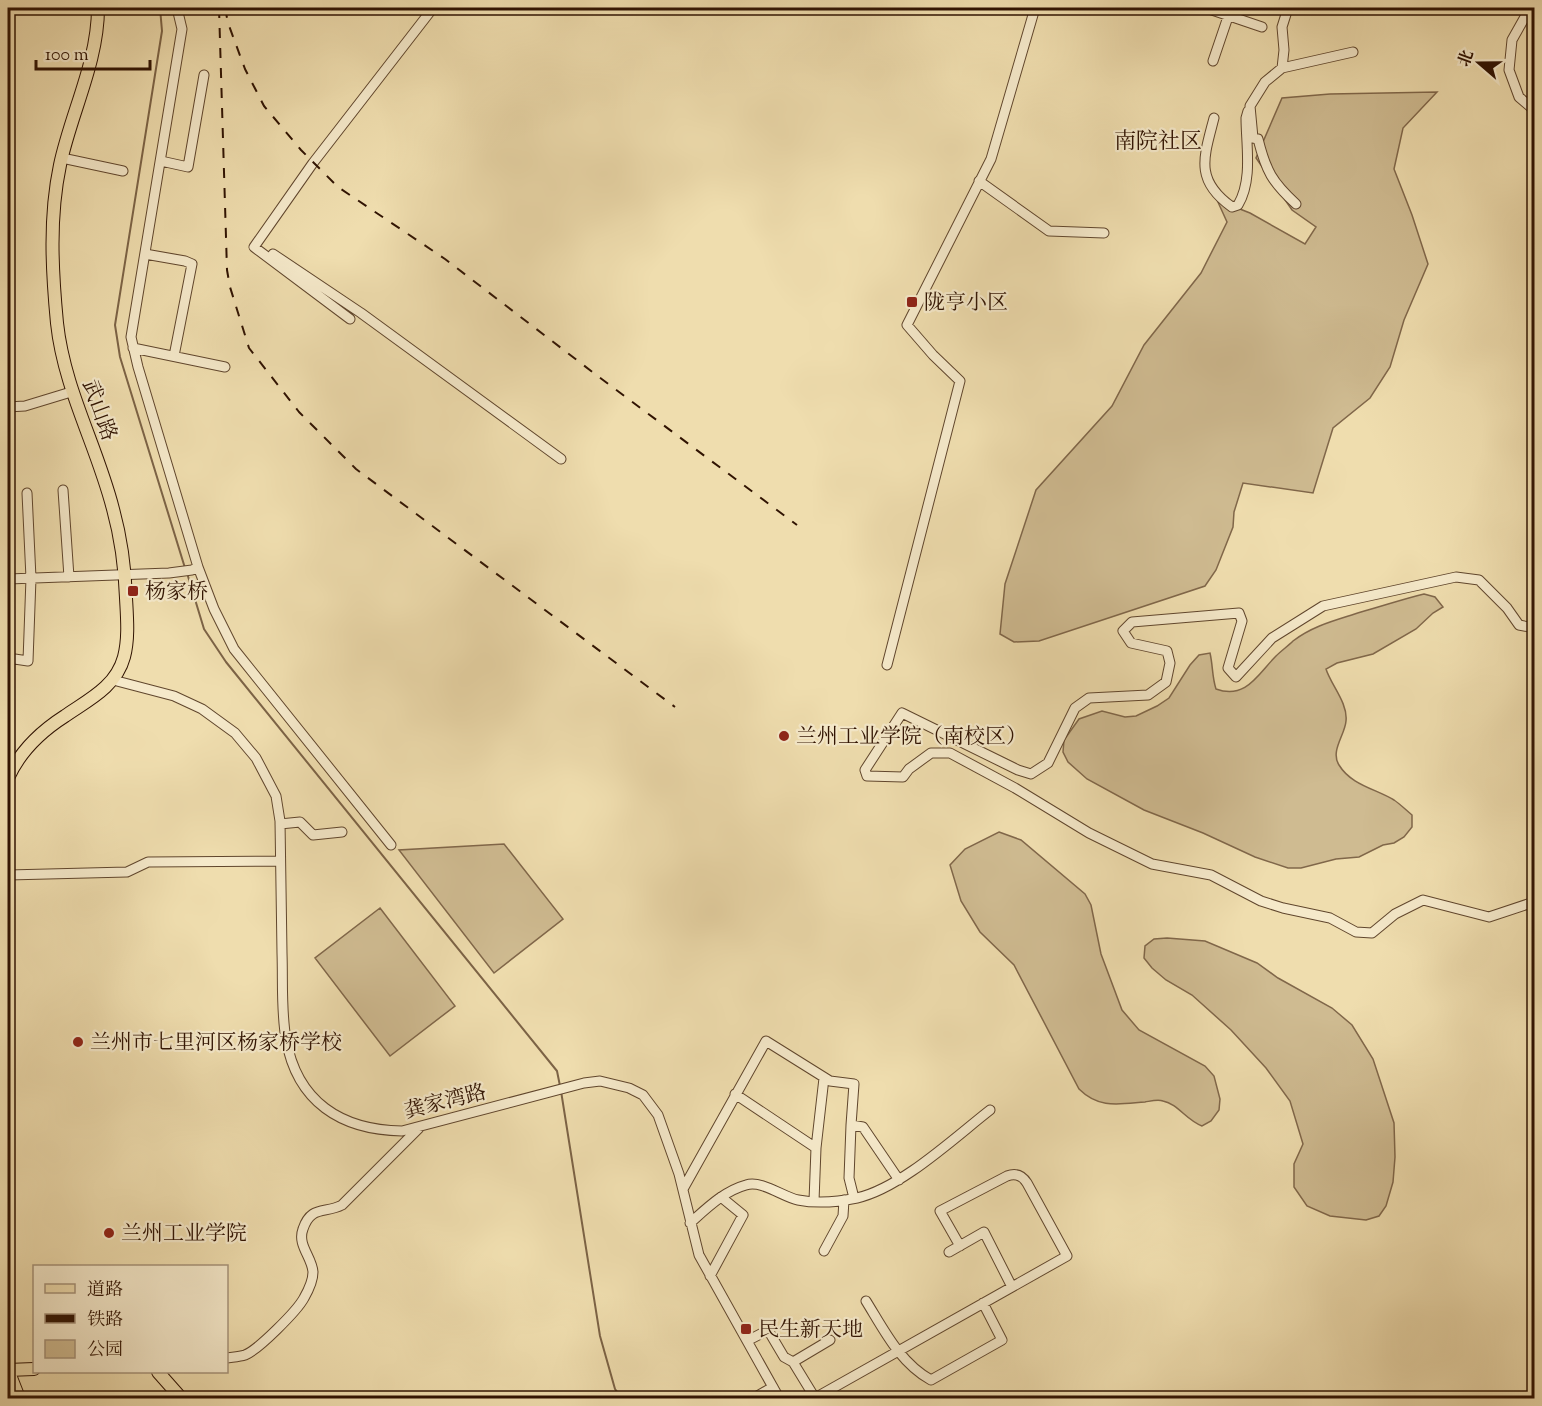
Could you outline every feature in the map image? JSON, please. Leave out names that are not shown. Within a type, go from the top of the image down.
[{"type":"main road","name":"武山路","points":[[8,778],[15,761],[25,748],[64,716],[93,698],[113,680],[124,658],[126,639],[123,556],[113,508],[66,375],[57,324],[52,230],[53,201],[62,158],[92,56],[98,8]]},
{"type":"main road","points":[[19,1398],[8,1370],[33,1369]]},
{"type":"main road","points":[[160,1373],[181,1398]]},
{"type":"street","points":[[177,8],[182,29],[131,338],[133,348],[195,568],[234,649],[392,844]]},
{"type":"street","points":[[350,319],[254,247],[314,163],[433,8]]},
{"type":"street","points":[[887,665],[960,381],[933,355],[908,325],[992,159],[1035,8]]},
{"type":"street","points":[[1206,8],[1230,11],[1262,27]]},
{"type":"street","points":[[1282,68],[1284,50],[1282,27],[1288,8]]},
{"type":"street","points":[[1530,8],[1512,40],[1509,70],[1519,97],[1534,110]]},
{"type":"street","points":[[1213,61],[1230,11]]},
{"type":"street","points":[[1214,118],[1205,154],[1204,172],[1207,182],[1223,201],[1232,207],[1238,205],[1244,196],[1247,177],[1246,118],[1250,106],[1265,81],[1282,68],[1353,52]]},
{"type":"street","points":[[160,161],[188,167],[204,75]]},
{"type":"street","points":[[1250,106],[1253,138],[1258,139],[1265,165],[1278,187],[1296,204]]},
{"type":"street","points":[[62,158],[123,171]]},
{"type":"street","points":[[979,181],[1049,231],[1104,233]]},
{"type":"street","points":[[256,243],[361,313],[561,459]]},
{"type":"street","points":[[145,254],[192,264],[174,356]]},
{"type":"street","points":[[133,348],[225,367]]},
{"type":"street","points":[[8,407],[25,406],[71,392]]},
{"type":"street","points":[[63,490],[69,577]]},
{"type":"street","points":[[8,672],[8,658],[28,661],[31,578],[27,493]]},
{"type":"street","points":[[8,579],[125,576],[169,573],[195,568]]},
{"type":"street","points":[[1534,628],[1519,625],[1507,608],[1479,580],[1456,577],[1323,606],[1272,638],[1236,677],[1228,668],[1242,621],[1239,613],[1132,622],[1124,631],[1131,643],[1167,651],[1170,663],[1166,682],[1148,695],[1089,698],[1075,708],[1048,763],[1031,774],[1018,770],[902,713],[865,770],[867,776],[903,777],[909,769],[931,753],[950,753],[1015,788],[1089,833],[1152,864],[1211,874],[1261,901],[1330,918],[1356,932],[1372,933],[1395,914],[1423,900],[1489,917],[1534,902]]},
{"type":"street","name":"龚家湾路","points":[[113,680],[174,696],[202,709],[235,733],[256,758],[276,796],[280,824],[283,1007],[286,1039],[292,1063],[313,1099],[335,1115],[350,1122],[382,1131],[402,1131],[600,1081],[629,1088],[643,1095],[658,1115],[683,1189],[699,1255],[779,1398]]},
{"type":"street","points":[[280,824],[300,822],[313,836],[342,832]]},
{"type":"street","points":[[8,875],[127,872],[148,862],[280,861]]},
{"type":"street","points":[[683,1189],[766,1041],[831,1082],[854,1084],[849,1199],[843,1216],[824,1251]]},
{"type":"street","points":[[814,1201],[816,1148],[824,1077]]},
{"type":"street","points":[[735,1094],[816,1148]]},
{"type":"street","points":[[690,1223],[721,1197],[749,1184],[799,1200],[833,1203],[894,1184],[990,1110]]},
{"type":"street","points":[[851,1125],[862,1127],[899,1180]]},
{"type":"street","points":[[228,1358],[245,1355],[256,1348],[295,1311],[304,1299],[313,1273],[301,1238],[303,1228],[311,1216],[317,1210],[333,1209],[342,1205],[420,1126]]},
{"type":"street","points":[[747,1341],[768,1330],[784,1357],[793,1362],[815,1398],[1067,1256],[1024,1179],[1016,1174],[1007,1176],[940,1210],[960,1246]]},
{"type":"street","points":[[711,1276],[743,1215],[721,1197]]},
{"type":"street","points":[[949,1252],[984,1232],[1012,1287]]},
{"type":"street","points":[[866,1301],[897,1351],[919,1374],[931,1380],[1002,1340],[983,1303]]},
{"type":"street","points":[[793,1362],[830,1340]]},
{"type":"street","points":[[754,1398],[773,1387]]},
{"type":"green space","points":[[1437,92],[1403,128],[1394,169],[1428,264],[1404,320],[1390,367],[1370,398],[1333,428],[1313,493],[1243,483],[1234,512],[1233,527],[1216,570],[1205,586],[1039,641],[1014,642],[1000,634],[1005,584],[1036,490],[1112,406],[1144,345],[1201,273],[1227,222],[1217,200],[1250,213],[1305,244],[1316,227],[1292,210],[1256,158],[1282,98],[1330,94]]},
{"type":"green space","points":[[1424,594],[1435,597],[1443,607],[1416,629],[1373,654],[1337,663],[1326,669],[1346,714],[1345,726],[1336,754],[1339,765],[1350,777],[1394,800],[1412,815],[1412,827],[1404,837],[1394,843],[1383,845],[1359,857],[1336,859],[1301,868],[1288,868],[1255,857],[1203,833],[1144,810],[1087,779],[1068,762],[1063,752],[1064,740],[1079,719],[1102,711],[1125,717],[1136,716],[1169,698],[1199,655],[1210,653],[1216,689],[1236,691],[1250,683],[1278,654],[1309,631],[1343,618]]},
{"type":"green space","points":[[999,832],[1021,840],[1085,894],[1091,905],[1101,954],[1122,1010],[1139,1030],[1205,1066],[1214,1076],[1220,1099],[1219,1110],[1211,1121],[1202,1126],[1173,1105],[1161,1100],[1110,1104],[1094,1100],[1079,1089],[1014,965],[980,932],[961,901],[950,865],[965,849]]},
{"type":"green space","points":[[504,844],[563,919],[494,973],[399,850]]},
{"type":"green space","points":[[380,908],[455,1006],[390,1056],[315,958]]},
{"type":"green space","points":[[1154,939],[1205,941],[1257,963],[1278,978],[1332,1008],[1352,1025],[1373,1059],[1394,1123],[1393,1182],[1386,1206],[1379,1216],[1366,1220],[1330,1216],[1307,1206],[1294,1187],[1294,1164],[1303,1144],[1290,1101],[1266,1068],[1231,1030],[1192,995],[1166,980],[1144,958],[1145,946]]},
{"type":"waterway","points":[[160,8],[162,31],[115,325],[120,357],[185,568]]},
{"type":"waterway","points":[[187,573],[204,629],[226,662],[557,1071],[560,1086]]},
{"type":"waterway","points":[[561,1091],[600,1336],[615,1389],[622,1398]]},
{"type":"railway","points":[[219,8],[227,270],[249,348],[299,412],[356,469],[675,707]]},
{"type":"railway","points":[[225,8],[228,23],[245,69],[264,106],[301,150],[338,187],[445,259],[797,525]]},
{"type":"place","name":"陇亨小区","points":[[912,302]]},
{"type":"place","name":"杨家桥","points":[[133,591]]},
{"type":"place","name":"兰州工业学院（南校区）","points":[[784,736]]},
{"type":"place","name":"兰州市七里河区杨家桥学校","points":[[78,1042]]},
{"type":"place","name":"兰州工业学院","points":[[109,1233]]},
{"type":"place","name":"民生新天地","points":[[746,1329]]},
{"type":"district","name":"南院社区","points":[[1158,140]]}]
